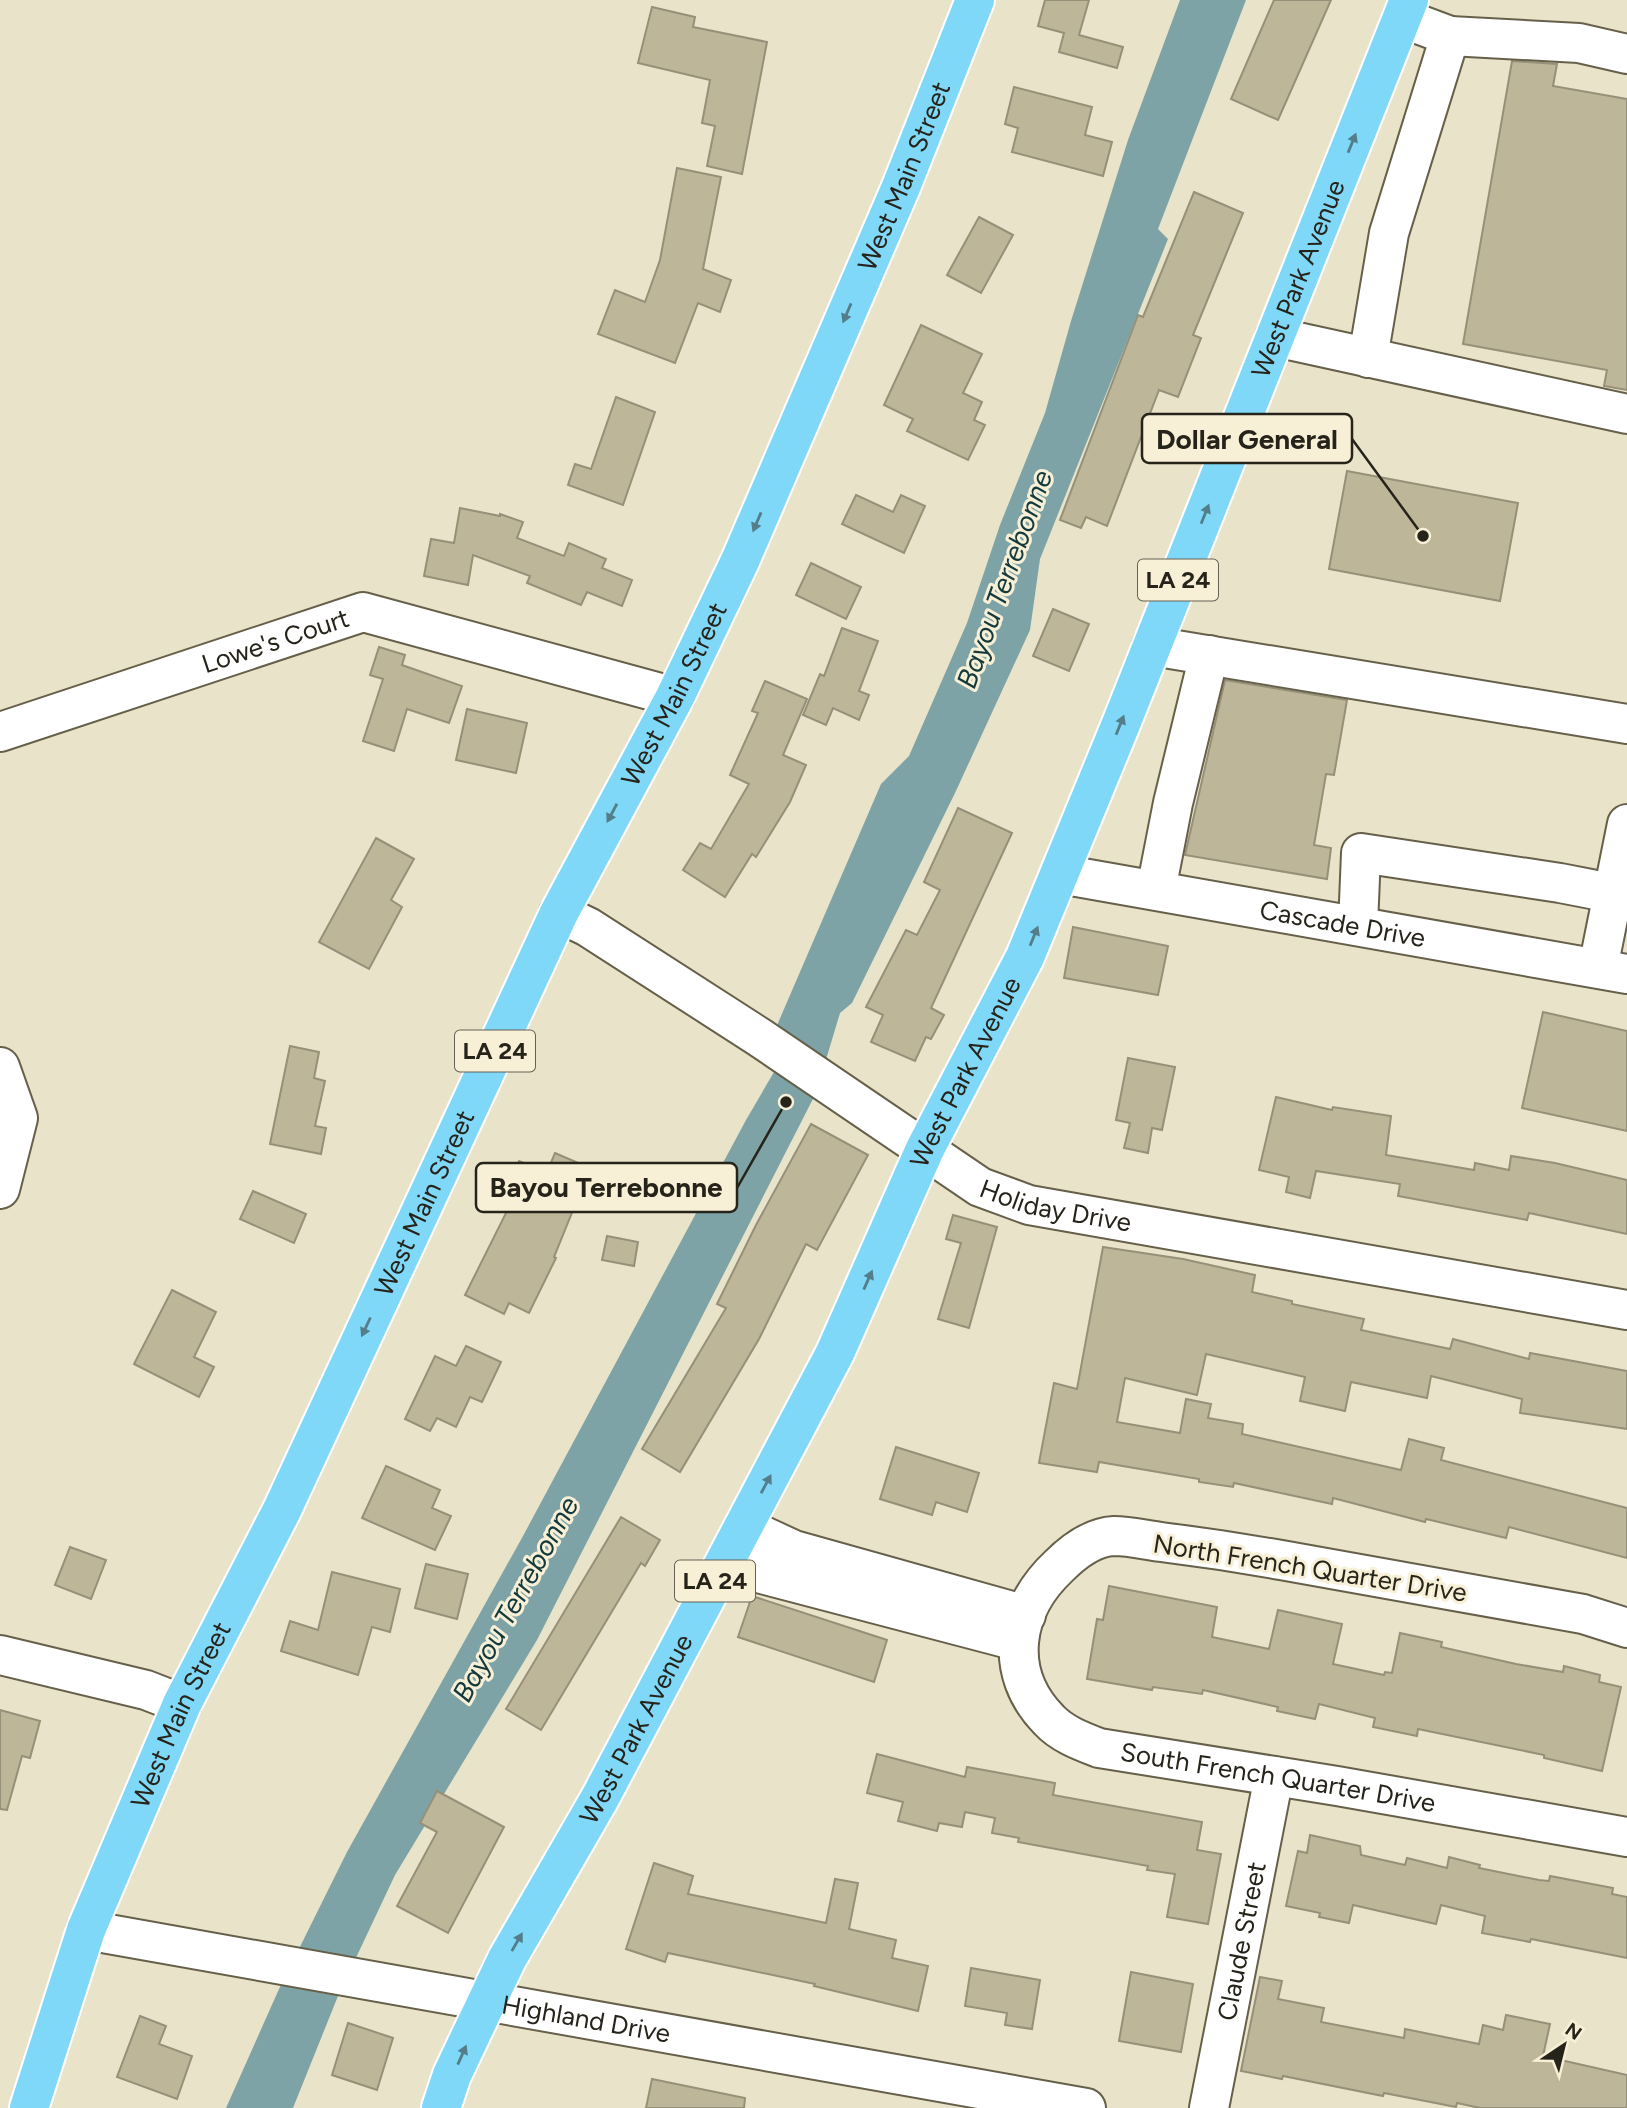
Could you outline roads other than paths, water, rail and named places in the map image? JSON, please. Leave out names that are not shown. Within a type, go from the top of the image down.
[{"type":"main road","name":"West Main Street","points":[[29,2108],[86,1930],[182,1704],[282,1510],[559,913],[675,697],[740,561],[890,212],[975,0]]},
{"type":"main road","name":"West Park Avenue","points":[[441,2108],[452,2075],[507,1959],[600,1797],[835,1353],[925,1149],[1025,957],[1406,9]]},
{"type":"street","points":[[1406,9],[1450,36],[1579,43],[1627,54]]},
{"type":"street","points":[[1368,358],[1389,233],[1450,36]]},
{"type":"street","points":[[1275,337],[1627,414]]},
{"type":"street","name":"Lowe's Court","points":[[0,732],[363,612],[675,697]]},
{"type":"street","points":[[1152,646],[1627,724]]},
{"type":"street","points":[[1156,891],[1173,803],[1209,655]]},
{"type":"street","points":[[1612,971],[1627,824]]},
{"type":"street","points":[[1358,926],[1361,853],[1620,895]]},
{"type":"street","name":"Cascade Drive","points":[[1059,874],[1612,971]]},
{"type":"street","name":"Holiday Drive","points":[[559,913],[588,927],[760,1037],[980,1187],[1029,1205],[1627,1310]]},
{"type":"street","points":[[0,1067],[18,1118],[0,1189]]},
{"type":"street","points":[[744,1527],[794,1550],[1022,1628]]},
{"type":"street","name":"North French Quarter Drive","points":[[1022,1628],[1032,1600],[1048,1576],[1068,1557],[1092,1542],[1113,1536],[1230,1550],[1583,1614],[1627,1628]]},
{"type":"street","points":[[724,1564],[1022,1628]]},
{"type":"street","name":"South French Quarter Drive","points":[[1022,1628],[1017,1654],[1024,1683],[1034,1703],[1050,1722],[1073,1737],[1099,1748],[1627,1837]]},
{"type":"street","points":[[0,1655],[146,1690],[182,1704]]},
{"type":"street","name":"Claude Street","points":[[1209,2108],[1274,1776]]},
{"type":"street","name":"Highland Drive","points":[[86,1930],[1086,2108]]},
{"type":"water","points":[[1180,0],[1246,0],[1158,229],[1168,239],[1040,559],[1030,630],[955,793],[852,1003],[840,1013],[816,1093],[537,1640],[395,1875],[338,1996],[293,2108],[226,2108],[279,1989],[347,1852],[523,1536],[774,1072],[778,1023],[881,784],[909,756],[967,623],[1000,525],[1045,413],[1128,140]]},
{"type":"place","name":"Dollar General","points":[[1423,536]]},
{"type":"place","name":"Bayou Terrebonne","points":[[786,1102]]}]
